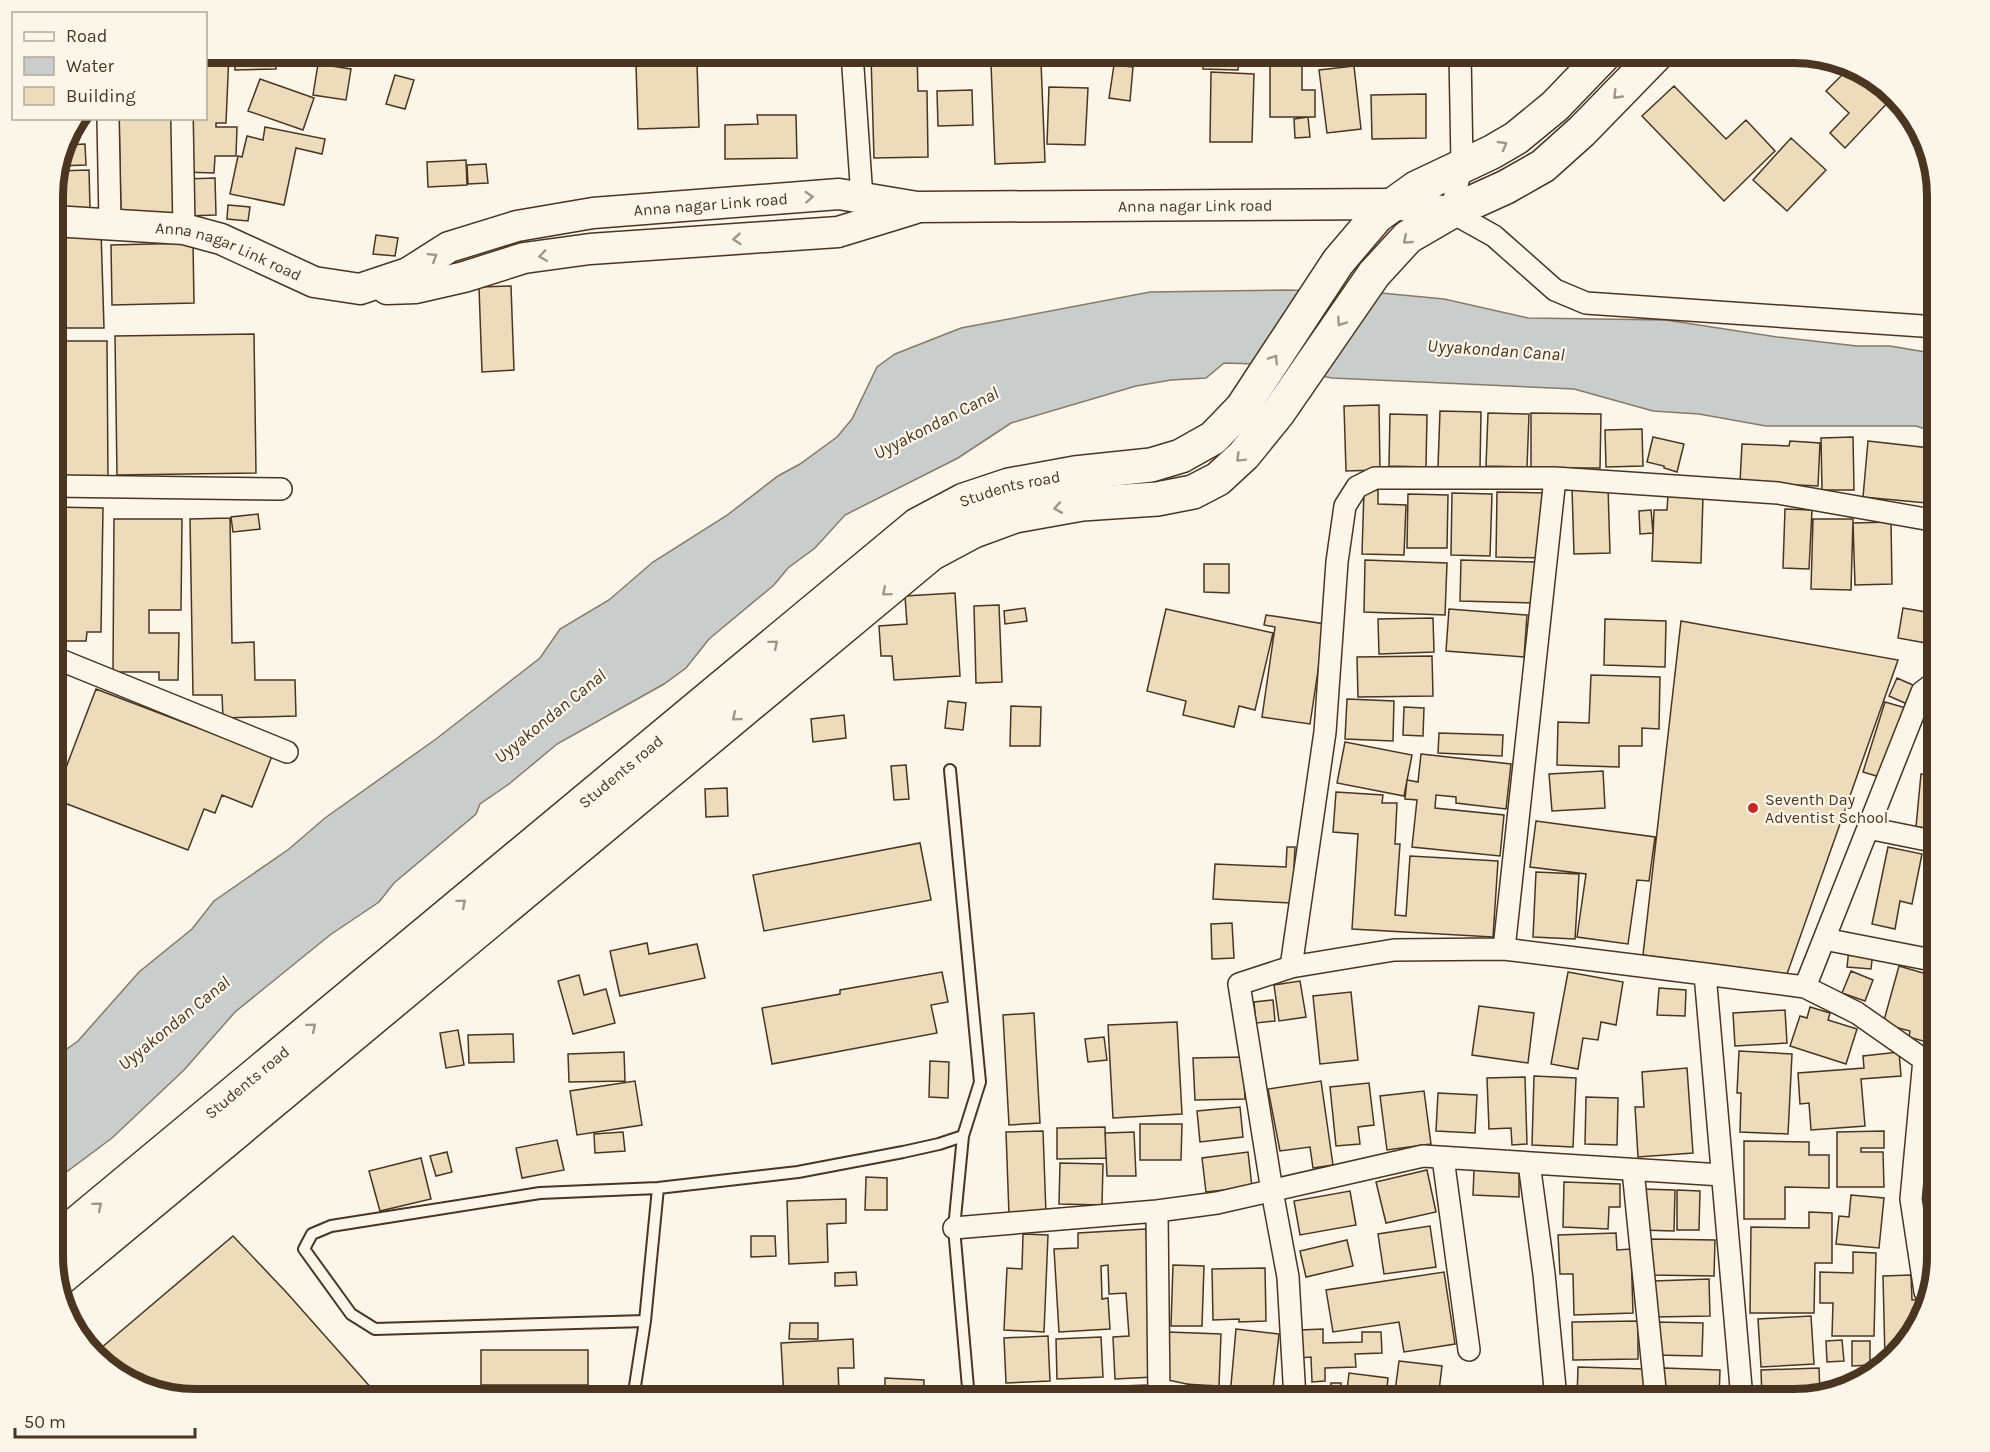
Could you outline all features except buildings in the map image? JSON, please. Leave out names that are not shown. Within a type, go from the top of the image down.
[{"type":"main road","points":[[1393,204],[1416,188],[1516,138],[1555,106],[1589,63]]},
{"type":"main road","points":[[65,1275],[931,554],[974,531],[1015,516],[1082,504],[1157,499],[1193,492],[1218,479],[1244,455],[1278,413],[1374,274],[1408,237],[1451,212],[1506,187],[1543,166],[1582,131],[1647,63]]},
{"type":"main road","name":"Students road","points":[[63,1235],[917,525],[964,500],[1009,485],[1075,473],[1151,465],[1181,456],[1213,438],[1242,408],[1338,262],[1377,216],[1393,204]]},
{"type":"street","points":[[853,63],[862,198]]},
{"type":"street","points":[[1460,63],[1462,164],[1451,212],[1494,236],[1555,290],[1586,303],[1927,326]]},
{"type":"street","points":[[108,120],[110,223]]},
{"type":"street","points":[[182,120],[183,229]]},
{"type":"street","name":"Anna nagar Link road","points":[[63,221],[183,229],[221,238],[314,282],[360,290],[408,273],[449,247],[517,226],[593,213],[839,194],[917,207],[1393,204],[1451,212]]},
{"type":"street","points":[[360,290],[416,288],[464,277],[524,258],[590,249],[838,232],[917,207]]},
{"type":"street","points":[[1291,967],[1325,732],[1337,562],[1345,506],[1357,487],[1375,478],[1555,478],[1778,494],[1927,519]]},
{"type":"street","points":[[1504,949],[1555,478]]},
{"type":"street","points":[[63,486],[281,489]]},
{"type":"street","points":[[63,661],[287,752]]},
{"type":"street","points":[[1805,987],[1922,692],[1927,688]]},
{"type":"street","points":[[1868,828],[1927,840]]},
{"type":"street","points":[[1824,939],[1927,959]]},
{"type":"street","points":[[1294,1389],[1288,1277],[1239,984],[1291,967],[1394,950],[1504,949],[1805,987],[1857,1013],[1927,1061]]},
{"type":"street","points":[[1705,974],[1741,1389]]},
{"type":"street","points":[[1924,1283],[1911,1199],[1927,1091]]},
{"type":"street","points":[[954,1228],[1157,1211],[1217,1203],[1423,1156],[1722,1175]]},
{"type":"street","points":[[1443,1158],[1469,1350]]},
{"type":"street","points":[[1529,1163],[1544,1274],[1555,1389]]},
{"type":"street","points":[[1633,1170],[1655,1389]]},
{"type":"street","points":[[1157,1211],[1160,1389]]},
{"type":"lane","points":[[950,770],[980,1082],[963,1136],[954,1228],[968,1389]]},
{"type":"lane","points":[[645,1320],[375,1329],[351,1314],[304,1249],[312,1234],[331,1226],[540,1193],[658,1188],[798,1172],[912,1150],[963,1136]]},
{"type":"lane","points":[[635,1389],[645,1320],[658,1188]]},
{"type":"water","name":"Uyyakondan Canal","points":[[1287,290],[1381,293],[1444,299],[1528,318],[1666,320],[1777,337],[1857,346],[1890,346],[1927,352],[1927,430],[1916,426],[1766,426],[1699,414],[1653,411],[1574,389],[1332,378],[1257,364],[1224,363],[1206,378],[1171,380],[1136,386],[1011,423],[958,458],[845,515],[815,548],[788,568],[774,585],[709,639],[686,668],[664,684],[557,744],[509,784],[480,804],[476,814],[394,883],[379,902],[330,935],[235,1012],[184,1070],[112,1138],[63,1175],[63,1052],[78,1041],[139,972],[192,929],[214,901],[289,849],[325,818],[436,739],[540,658],[560,629],[609,600],[653,562],[726,516],[778,476],[800,464],[837,437],[852,419],[877,367],[895,354],[961,328],[1150,292]]},
{"type":"place","name":"Seventh Day Adventist School","points":[[1753,808]]}]
